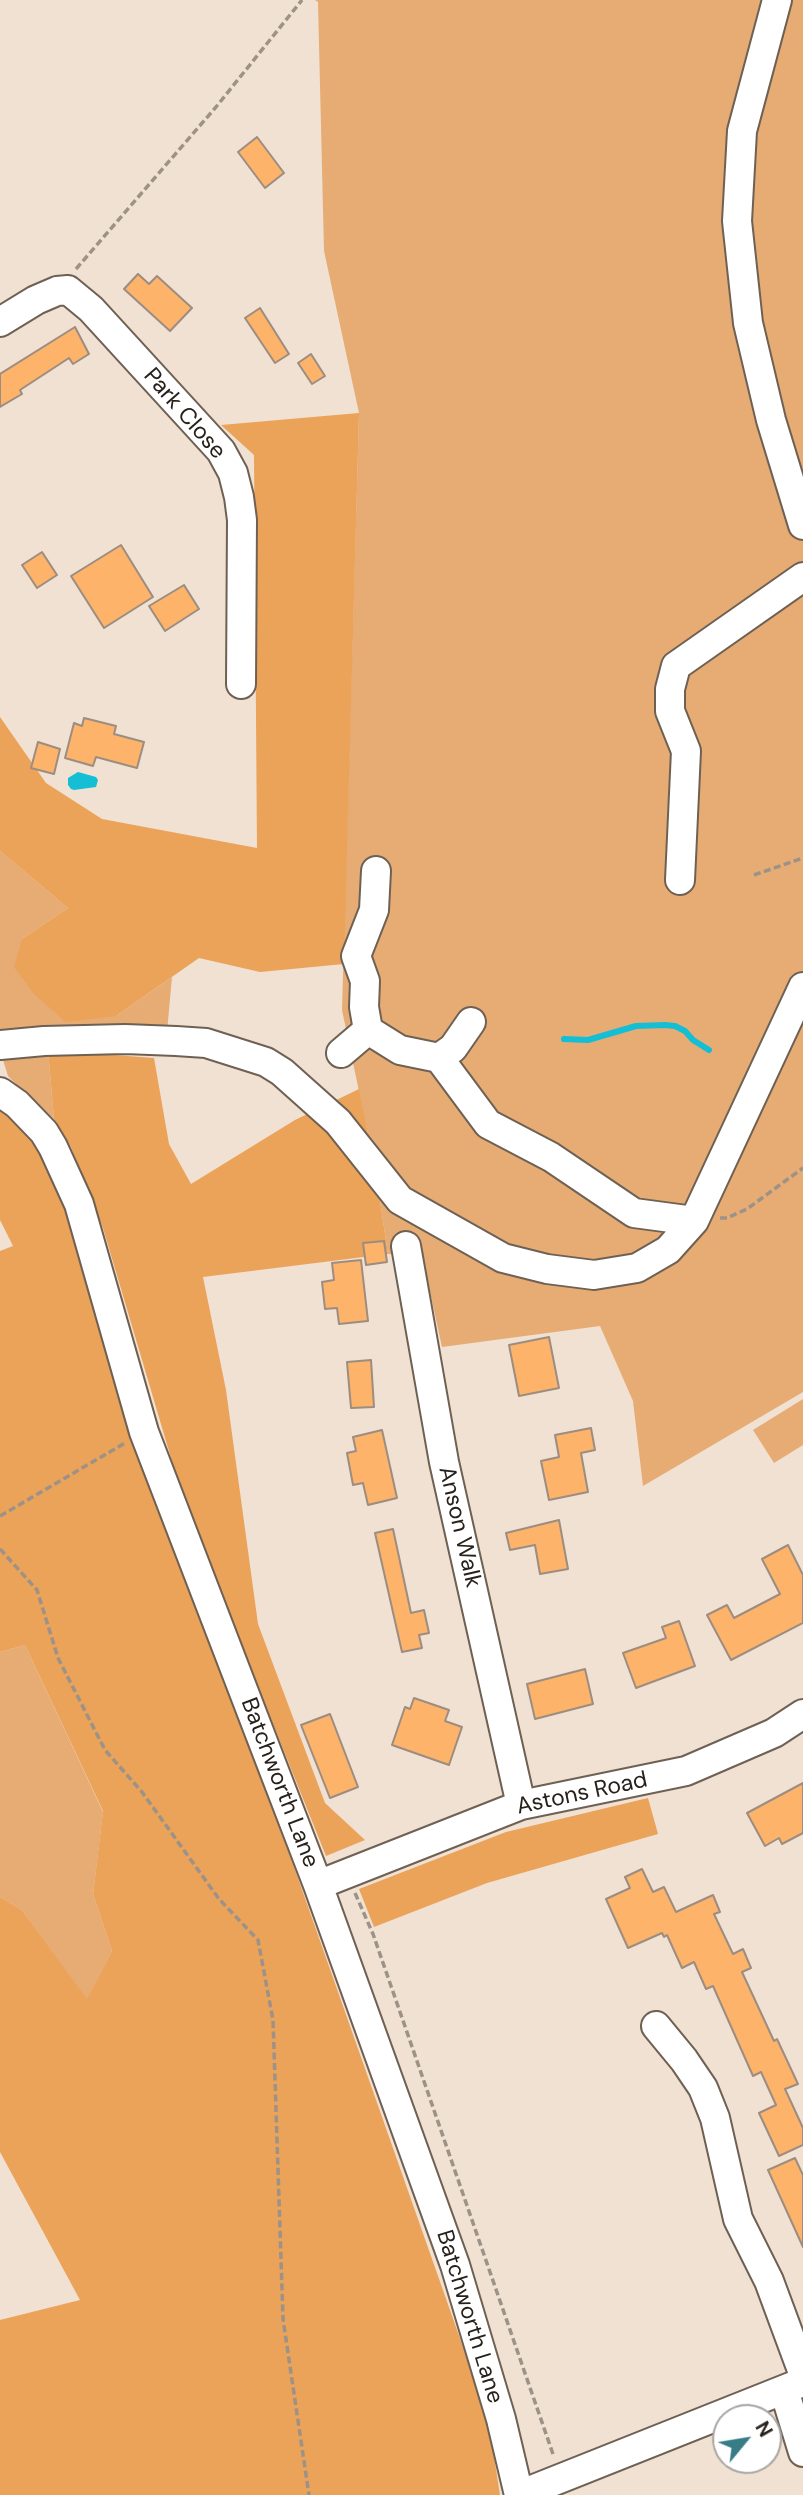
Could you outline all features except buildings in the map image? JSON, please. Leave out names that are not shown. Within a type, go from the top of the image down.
[{"type":"street","points":[[777,0],[742,131],[737,222],[748,323],[771,420],[803,525]]},
{"type":"street","points":[[0,322],[36,300],[57,291],[68,290]]},
{"type":"street","name":"Park Close","points":[[68,290],[91,309],[207,435],[221,451],[233,473],[242,520],[241,684]]},
{"type":"street","points":[[680,880],[686,751],[670,711],[670,689],[676,666],[803,577]]},
{"type":"street","points":[[341,1053],[360,1014],[365,981],[356,956],[374,910],[376,871]]},
{"type":"street","points":[[2,1047],[44,1041],[176,1041],[206,1043],[265,1062],[282,1072],[338,1122],[401,1200],[503,1258],[547,1269],[594,1275],[637,1268],[668,1250],[696,1216],[803,987]]},
{"type":"street","points":[[360,1014],[400,1050],[445,1056]]},
{"type":"street","points":[[445,1056],[471,1022]]},
{"type":"street","points":[[445,1056],[488,1124],[551,1157],[635,1213],[696,1216]]},
{"type":"street","name":"Batchworth Lane","points":[[0,1093],[24,1110],[44,1132],[54,1147],[79,1204],[144,1432],[318,1885],[455,2266],[501,2419],[519,2495]]},
{"type":"street","name":"Anson Walk","points":[[406,1246],[444,1462],[521,1805]]},
{"type":"street","name":"Astons Road","points":[[318,1885],[521,1805],[686,1771],[774,1733],[803,1714]]},
{"type":"street","points":[[656,2026],[703,2088],[715,2118],[738,2219],[769,2281],[797,2382],[803,2452]]},
{"type":"street","points":[[519,2495],[797,2382]]},
{"type":"path","points":[[68,290],[77,268],[216,107],[302,0]]},
{"type":"path","points":[[754,875],[803,858]]},
{"type":"path","points":[[696,1216],[727,1218],[747,1209],[803,1168]]},
{"type":"path","points":[[0,1516],[104,1456]]},
{"type":"path","points":[[0,1549],[37,1590],[58,1658],[105,1750],[142,1792],[219,1899],[258,1940],[274,2020],[282,2319],[309,2495]]},
{"type":"path","points":[[347,1873],[373,1934],[561,2479]]},
{"type":"shaded area","points":[[315,0],[803,0],[803,1392],[643,1486],[633,1401],[600,1326],[442,1347],[422,1255],[388,1254],[375,1168],[342,1010],[359,413],[324,251],[318,2]]},
{"type":"shaded area","points":[[359,413],[344,964],[260,972],[199,958],[116,1016],[66,1022],[35,995],[14,967],[22,939],[68,908],[0,851],[0,717],[46,783],[102,819],[257,848],[254,455],[221,425]]},
{"type":"shaded area","points":[[0,851],[68,908],[22,939],[116,1016],[172,977],[167,1032],[0,1037]]},
{"type":"shaded area","points":[[48,1050],[54,1119],[8,1076],[3,1060],[8,1055]]},
{"type":"shaded area","points":[[48,1050],[154,1058],[169,1144],[191,1184],[295,1120],[359,1089],[388,1254],[203,1277],[226,1390],[258,1624],[325,1803],[365,1840],[326,1856],[179,1485],[103,1228],[71,1147],[54,1119]]},
{"type":"shaded area","points":[[0,1105],[30,1134],[62,1188],[144,1468],[293,1864],[488,2418],[500,2495],[0,2495],[0,2320],[80,2300],[0,2152],[0,1897],[22,1910],[87,1999],[112,1951],[93,1894],[103,1811],[25,1645],[0,1652],[0,1251],[13,1246],[0,1220]]},
{"type":"shaded area","points":[[803,1399],[803,1445],[774,1463],[753,1430]]},
{"type":"shaded area","points":[[25,1645],[103,1812],[93,1894],[112,1951],[87,2000],[22,1910],[0,1897],[0,1652]]},
{"type":"shaded area","points":[[648,1798],[658,1834],[487,1883],[374,1927],[359,1889],[506,1832]]},
{"type":"water","points":[[78,772],[96,777],[96,787],[71,789],[68,778]]},
{"type":"waterway","points":[[564,1039],[588,1040],[636,1026],[665,1025],[685,1031],[709,1050]]}]
